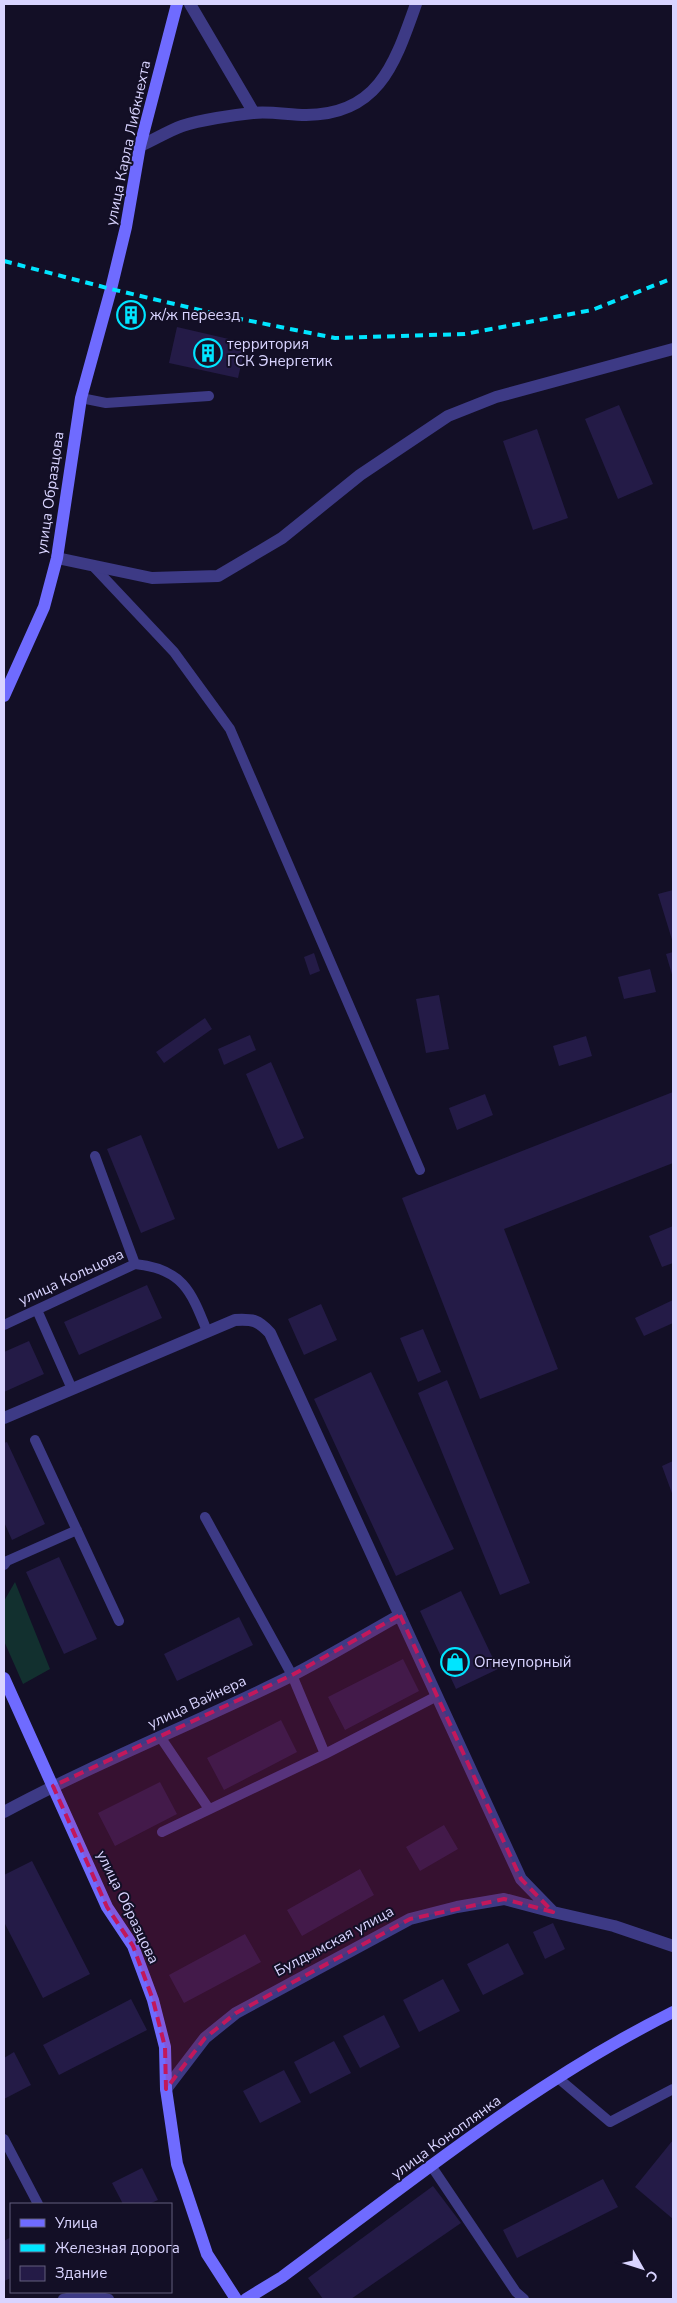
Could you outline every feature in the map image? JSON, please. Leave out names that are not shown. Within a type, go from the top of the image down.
[{"type":"main road","name":"улица Карла Либкнехта","points":[[111,289],[126,227],[140,146],[177,4]]},
{"type":"main road","name":"улица Образцова","points":[[4,696],[44,607],[57,558],[81,398],[111,289]]},
{"type":"main road","name":"улица Образцова","points":[[4,1678],[107,1907],[133,1946],[150,1991],[165,2047],[166,2089],[176,2164],[207,2254],[236,2299]]},
{"type":"main road","name":"улица Коноплянка","points":[[246,2299],[282,2277],[558,2078],[601,2050],[673,2012]]},
{"type":"street","points":[[190,4],[254,113]]},
{"type":"street","points":[[140,146],[182,126],[254,113],[307,115],[337,113],[356,105],[372,92],[392,65],[416,4]]},
{"type":"street","points":[[57,558],[152,578],[218,576],[282,538],[360,475],[448,416],[496,397],[673,349]]},
{"type":"street","points":[[4,1418],[234,1320],[249,1319],[260,1322],[270,1333],[521,1879],[553,1912]]},
{"type":"street","name":"улица Вайнера","points":[[4,1812],[53,1786],[161,1738],[292,1675],[400,1615]]},
{"type":"street","name":"Булдымская улица","points":[[166,2089],[205,2038],[236,2013],[410,1919],[457,1907],[504,1900],[614,1926],[673,1946]]},
{"type":"lane","points":[[81,398],[106,403],[209,396]]},
{"type":"lane","points":[[93,566],[174,652],[230,729],[420,1170]]},
{"type":"lane","points":[[95,1156],[135,1264]]},
{"type":"lane","name":"улица Кольцова","points":[[4,1325],[135,1264],[157,1266],[179,1280],[194,1299],[207,1331]]},
{"type":"lane","points":[[37,1310],[72,1389]]},
{"type":"lane","points":[[35,1440],[119,1621]]},
{"type":"lane","points":[[205,1517],[292,1675],[325,1754]]},
{"type":"lane","points":[[4,1565],[7,1560],[77,1530]]},
{"type":"lane","points":[[162,1832],[325,1754],[437,1696]]},
{"type":"lane","points":[[161,1738],[209,1809]]},
{"type":"lane","points":[[558,2078],[610,2122],[673,2089]]},
{"type":"lane","points":[[4,2139],[37,2203]]},
{"type":"lane","points":[[432,2167],[516,2292],[524,2299]]},
{"type":"lane","points":[[63,2299],[84,2293],[109,2299]]},
{"type":"highlighted area","points":[[400,1615],[521,1879],[553,1912],[504,1899],[410,1919],[236,2013],[205,2038],[166,2089],[165,2047],[153,2000],[133,1946],[107,1907],[53,1786],[292,1675]]},
{"type":"green space","points":[[15,1582],[50,1669],[23,1684],[4,1641],[4,1601]]},
{"type":"building","name":"ж/ж переезд","points":[[124,306],[141,310],[138,325],[120,321]]},
{"type":"building","name":"территория ГСК Энергетик","points":[[177,327],[246,343],[238,378],[169,363]]},
{"type":"building","points":[[619,405],[653,484],[618,499],[585,419]]},
{"type":"building","points":[[537,429],[568,518],[533,530],[503,441]]},
{"type":"building","points":[[673,890],[673,943],[658,894]]},
{"type":"building","points":[[673,952],[673,978],[666,954]]},
{"type":"building","points":[[314,953],[320,971],[310,975],[304,957]]},
{"type":"building","points":[[650,969],[656,992],[624,999],[618,977]]},
{"type":"building","points":[[439,995],[449,1049],[426,1053],[416,999]]},
{"type":"building","points":[[205,1018],[212,1029],[164,1063],[156,1052]]},
{"type":"building","points":[[250,1035],[256,1050],[224,1065],[218,1049]]},
{"type":"building","points":[[586,1036],[592,1056],[559,1066],[553,1046]]},
{"type":"building","points":[[271,1062],[304,1138],[278,1149],[246,1074]]},
{"type":"building","points":[[673,1092],[673,1163],[504,1229],[558,1369],[480,1399],[402,1198]]},
{"type":"building","points":[[485,1094],[493,1115],[457,1130],[449,1108]]},
{"type":"building","points":[[141,1135],[175,1219],[141,1233],[107,1149]]},
{"type":"building","points":[[673,1226],[673,1263],[662,1267],[649,1236]]},
{"type":"building","points":[[147,1285],[162,1318],[79,1355],[64,1322]]},
{"type":"building","points":[[673,1300],[673,1323],[644,1336],[635,1318]]},
{"type":"building","points":[[321,1304],[337,1340],[304,1355],[288,1319]]},
{"type":"building","points":[[423,1329],[441,1372],[418,1382],[400,1338]]},
{"type":"building","points":[[29,1341],[44,1374],[4,1392],[4,1352]]},
{"type":"building","points":[[371,1372],[454,1549],[396,1576],[314,1399]]},
{"type":"building","points":[[447,1380],[530,1583],[500,1595],[418,1393]]},
{"type":"building","points":[[7,1442],[45,1524],[12,1540],[4,1522],[4,1443]]},
{"type":"building","points":[[673,1461],[673,1496],[662,1466]]},
{"type":"building","points":[[59,1557],[97,1639],[64,1654],[26,1572]]},
{"type":"building","points":[[461,1591],[498,1669],[456,1689],[420,1611]]},
{"type":"building","points":[[239,1617],[253,1645],[177,1681],[164,1654]]},
{"type":"building","points":[[403,1659],[419,1691],[345,1730],[328,1697]]},
{"type":"building","points":[[281,1720],[297,1752],[224,1790],[207,1758]]},
{"type":"building","points":[[160,1782],[177,1814],[115,1846],[98,1813]]},
{"type":"building","points":[[444,1825],[458,1849],[420,1871],[406,1847]]},
{"type":"building","points":[[32,1861],[90,1974],[43,1998],[4,1922],[4,1875]]},
{"type":"building","points":[[360,1869],[374,1895],[302,1936],[287,1910]]},
{"type":"building","points":[[553,1923],[565,1949],[545,1959],[533,1932]]},
{"type":"building","points":[[245,1934],[261,1962],[184,2003],[169,1975]]},
{"type":"building","points":[[508,1943],[524,1974],[483,1995],[467,1964]]},
{"type":"building","points":[[443,1979],[460,2011],[419,2032],[403,2000]]},
{"type":"building","points":[[131,1999],[147,2030],[59,2075],[43,2045]]},
{"type":"building","points":[[384,2015],[400,2047],[360,2068],[343,2036]]},
{"type":"building","points":[[334,2041],[351,2073],[310,2094],[294,2062]]},
{"type":"building","points":[[14,2052],[31,2085],[4,2099],[4,2058]]},
{"type":"building","points":[[284,2070],[301,2102],[260,2123],[243,2091]]},
{"type":"building","points":[[673,2140],[673,2219],[635,2187]]},
{"type":"building","points":[[142,2168],[158,2200],[151,2203],[122,2203],[112,2183]]},
{"type":"building","points":[[603,2179],[618,2207],[517,2258],[503,2230]]},
{"type":"building","points":[[433,2186],[461,2223],[351,2299],[323,2299],[308,2278]]},
{"type":"building","points":[[10,2238],[10,2278],[4,2281],[4,2241]]},
{"type":"railway","points":[[4,261],[221,315],[335,338],[465,334],[592,310],[673,278]]},
{"type":"place","name":"ж/ж переезд","points":[[131,315]]},
{"type":"place","name":"территория ГСК Энергетик","points":[[208,353]]},
{"type":"place","name":"Огнеупорный","points":[[455,1662]]}]
